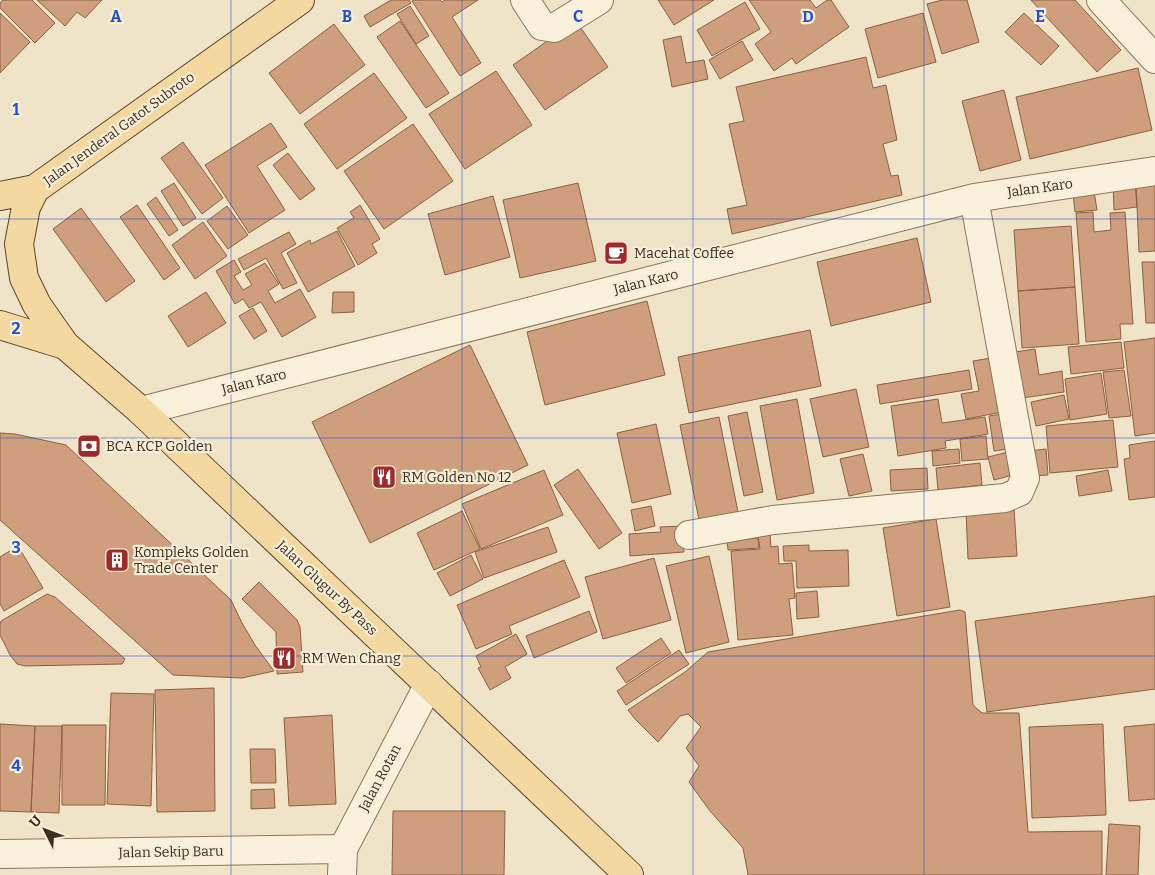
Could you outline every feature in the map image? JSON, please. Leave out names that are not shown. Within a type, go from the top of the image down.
[{"type":"main road","name":"Jalan Jenderal Gatot Subroto","points":[[65,345],[37,305],[24,278],[19,244],[26,207],[35,189],[300,0]]},
{"type":"main road","points":[[0,196],[35,189]]},
{"type":"main road","points":[[0,325],[65,345]]},
{"type":"main road","name":"Jalan Glugur By Pass","points":[[65,345],[140,411],[629,875]]},
{"type":"street","points":[[525,0],[542,26],[554,28],[599,0]]},
{"type":"street","points":[[1100,0],[1155,60]]},
{"type":"street","name":"Jalan Karo","points":[[140,411],[974,198],[1155,171]]},
{"type":"street","points":[[689,535],[773,520],[1005,498],[1019,492],[1025,478],[974,198]]},
{"type":"street","name":"Jalan Rotan","points":[[342,862],[429,684]]},
{"type":"street","name":"Jalan Sekip Baru","points":[[0,854],[342,862]]},
{"type":"building","points":[[3,0],[32,0],[55,23],[35,43],[0,8],[0,3]]},
{"type":"building","points":[[37,0],[102,0],[85,18],[77,12],[65,26]]},
{"type":"building","points":[[391,0],[409,0],[411,3],[370,27],[364,16]]},
{"type":"building","points":[[440,0],[442,2],[445,0],[478,0],[452,17],[481,63],[460,76],[412,1]]},
{"type":"building","points":[[658,0],[714,0],[674,25]]},
{"type":"building","points":[[749,0],[810,0],[816,8],[827,0],[831,0],[849,27],[796,64],[792,58],[774,71],[755,44],[771,32]]},
{"type":"building","points":[[942,0],[967,0],[979,42],[942,54],[927,4]]},
{"type":"building","points":[[1031,0],[1075,0],[1121,50],[1097,72]]},
{"type":"building","points":[[745,2],[760,29],[712,56],[697,30]]},
{"type":"building","points":[[410,6],[429,36],[416,44],[397,14]]},
{"type":"building","points":[[0,13],[30,42],[0,73]]},
{"type":"building","points":[[923,13],[936,62],[878,78],[865,29]]},
{"type":"building","points":[[1024,13],[1059,46],[1041,65],[1005,32]]},
{"type":"building","points":[[400,21],[449,93],[426,108],[377,37]]},
{"type":"building","points":[[576,21],[608,67],[545,110],[513,65]]},
{"type":"building","points":[[334,24],[365,65],[300,114],[269,73]]},
{"type":"building","points":[[681,36],[686,63],[704,60],[708,79],[672,87],[663,40]]},
{"type":"building","points":[[742,41],[753,60],[720,79],[709,60]]},
{"type":"building","points":[[866,57],[873,88],[886,85],[897,140],[883,144],[891,176],[898,175],[902,195],[732,234],[727,209],[747,205],[729,124],[744,121],[736,87]]},
{"type":"building","points":[[1138,68],[1152,130],[1030,159],[1016,97]]},
{"type":"building","points":[[496,71],[532,125],[465,169],[429,114]]},
{"type":"building","points":[[374,73],[407,118],[337,169],[304,124]]},
{"type":"building","points":[[1004,90],[1021,160],[980,171],[962,101]]},
{"type":"building","points":[[271,123],[287,147],[257,166],[285,210],[249,233],[205,165]]},
{"type":"building","points":[[413,124],[453,181],[384,229],[344,171]]},
{"type":"building","points":[[183,142],[223,198],[202,214],[161,158]]},
{"type":"building","points":[[288,153],[315,189],[300,200],[273,165]]},
{"type":"building","points":[[1155,180],[1155,251],[1139,252],[1136,182]]},
{"type":"building","points":[[174,183],[196,218],[183,226],[161,191]]},
{"type":"building","points":[[578,183],[596,261],[520,278],[503,200]]},
{"type":"building","points":[[1135,183],[1137,207],[1114,210],[1113,184]]},
{"type":"building","points":[[1094,191],[1097,210],[1075,212],[1073,194]]},
{"type":"building","points":[[493,196],[510,257],[445,275],[428,214]]},
{"type":"building","points":[[156,197],[178,230],[169,236],[147,204]]},
{"type":"building","points":[[137,205],[180,268],[164,280],[120,217]]},
{"type":"building","points":[[360,205],[380,239],[372,244],[377,253],[358,265],[337,228],[354,218],[350,212]]},
{"type":"building","points":[[227,206],[248,235],[228,249],[207,221]]},
{"type":"building","points":[[81,208],[135,281],[106,302],[53,229]]},
{"type":"building","points":[[1093,212],[1094,232],[1111,230],[1110,213],[1125,212],[1133,324],[1120,324],[1121,339],[1086,342],[1076,213]]},
{"type":"building","points":[[203,222],[227,256],[195,279],[172,245]]},
{"type":"building","points":[[1071,226],[1075,287],[1018,291],[1014,230]]},
{"type":"building","points":[[337,231],[355,266],[308,292],[287,253],[310,240],[311,244]]},
{"type":"building","points":[[289,232],[296,244],[281,253],[297,283],[283,289],[266,258],[244,270],[238,259]]},
{"type":"building","points":[[917,238],[931,302],[831,326],[817,262]]},
{"type":"building","points":[[234,260],[241,272],[234,276],[243,290],[252,285],[245,274],[265,263],[279,284],[268,291],[275,303],[300,289],[316,317],[282,337],[261,302],[249,308],[243,299],[235,304],[216,271]]},
{"type":"building","points":[[1142,262],[1155,262],[1155,323],[1146,323]]},
{"type":"building","points":[[1075,287],[1079,344],[1022,348],[1018,291]]},
{"type":"building","points":[[206,292],[226,323],[188,347],[168,316]]},
{"type":"building","points":[[333,292],[354,292],[354,312],[332,313]]},
{"type":"building","points":[[647,301],[665,375],[545,405],[527,332]]},
{"type":"building","points":[[253,308],[267,331],[254,339],[239,316]]},
{"type":"building","points":[[810,330],[821,386],[689,413],[678,357]]},
{"type":"building","points":[[1155,338],[1155,433],[1135,436],[1124,342]]},
{"type":"building","points":[[1121,342],[1124,368],[1071,374],[1068,347]]},
{"type":"building","points":[[470,345],[528,465],[370,543],[312,422]]},
{"type":"building","points":[[1035,349],[1039,375],[1062,371],[1064,392],[1015,399],[1008,353]]},
{"type":"building","points":[[991,358],[1002,412],[966,419],[961,394],[979,391],[973,361]]},
{"type":"building","points":[[969,370],[972,389],[880,404],[877,385]]},
{"type":"building","points":[[1124,370],[1131,416],[1109,418],[1103,372]]},
{"type":"building","points":[[1101,373],[1107,414],[1070,420],[1065,379]]},
{"type":"building","points":[[856,389],[869,447],[823,457],[810,399]]},
{"type":"building","points":[[1064,395],[1069,419],[1036,426],[1031,402]]},
{"type":"building","points":[[797,399],[814,493],[777,500],[760,406]]},
{"type":"building","points":[[938,399],[942,423],[985,417],[988,434],[945,441],[946,448],[898,456],[891,406]]},
{"type":"building","points":[[747,412],[763,492],[744,496],[728,416]]},
{"type":"building","points":[[1002,414],[1008,449],[994,451],[989,416]]},
{"type":"building","points":[[719,417],[738,512],[699,520],[680,425]]},
{"type":"building","points":[[1113,420],[1118,467],[1050,473],[1046,426]]},
{"type":"building","points":[[656,424],[671,494],[632,503],[617,433]]},
{"type":"building","name":"Kompleks Golden Trade Center","points":[[0,433],[15,434],[66,445],[231,600],[255,645],[274,671],[242,678],[173,675],[0,520]]},
{"type":"building","points":[[986,436],[988,459],[962,461],[960,439]]},
{"type":"building","points":[[1155,441],[1155,497],[1129,500],[1124,459],[1130,458],[1129,445]]},
{"type":"building","points":[[959,449],[960,463],[933,466],[932,451]]},
{"type":"building","points":[[1046,449],[1048,475],[1032,476],[1030,451]]},
{"type":"building","points":[[1008,452],[1013,475],[994,480],[988,457]]},
{"type":"building","points":[[863,454],[872,491],[849,496],[840,459]]},
{"type":"building","points":[[980,463],[982,485],[938,490],[936,468]]},
{"type":"building","points":[[927,468],[928,489],[891,491],[890,470]]},
{"type":"building","points":[[578,469],[622,533],[599,549],[554,485]]},
{"type":"building","points":[[544,470],[563,515],[481,549],[462,504]]},
{"type":"building","points":[[1108,470],[1112,491],[1079,496],[1076,476]]},
{"type":"building","points":[[651,506],[655,526],[635,531],[631,510]]},
{"type":"building","points":[[1014,508],[1017,556],[968,559],[966,511]]},
{"type":"building","points":[[462,511],[480,549],[434,570],[417,533]]},
{"type":"building","points":[[936,519],[950,607],[897,616],[883,528]]},
{"type":"building","points":[[682,526],[684,552],[630,556],[629,534],[661,532],[660,527]]},
{"type":"building","points":[[548,527],[557,552],[484,578],[475,552]]},
{"type":"building","points":[[770,533],[771,547],[778,546],[779,564],[792,563],[795,598],[789,599],[793,635],[738,640],[731,551],[760,549],[758,537],[743,539]]},
{"type":"building","points":[[758,538],[759,548],[728,550],[727,541]]},
{"type":"building","points":[[809,545],[809,551],[848,550],[849,586],[797,588],[796,561],[784,561],[783,546]]},
{"type":"building","points":[[18,546],[43,588],[4,611],[0,604],[0,557]]},
{"type":"building","points":[[471,555],[483,579],[450,596],[437,573]]},
{"type":"building","points":[[709,556],[729,642],[686,653],[666,566]]},
{"type":"building","points":[[654,558],[671,620],[603,639],[585,577]]},
{"type":"building","points":[[564,560],[580,597],[509,626],[512,634],[476,649],[457,605]]},
{"type":"building","points":[[259,582],[297,620],[300,627],[303,672],[277,674],[276,632],[242,599]]},
{"type":"building","points":[[817,591],[819,617],[797,619],[796,593]]},
{"type":"building","points":[[47,594],[55,597],[125,659],[122,664],[25,666],[17,664],[0,635],[1,621]]},
{"type":"building","points":[[1155,596],[1155,689],[987,712],[975,621]]},
{"type":"building","points":[[960,610],[965,612],[973,705],[982,713],[1019,713],[1028,832],[1102,831],[1102,875],[747,875],[743,848],[710,811],[689,782],[699,766],[686,748],[701,727],[688,714],[680,716],[658,742],[628,710],[685,672],[708,652]]},
{"type":"building","points":[[589,611],[597,632],[534,658],[526,636]]},
{"type":"building","points":[[516,634],[527,654],[505,667],[511,678],[490,690],[478,668],[481,667],[476,656]]},
{"type":"building","points":[[661,638],[671,653],[626,683],[616,668]]},
{"type":"building","points":[[679,650],[689,664],[626,705],[617,691]]},
{"type":"building","points":[[214,688],[215,811],[157,812],[155,690]]},
{"type":"building","points":[[111,693],[154,694],[151,806],[107,804]]},
{"type":"building","points":[[332,715],[336,804],[289,806],[284,718]]},
{"type":"building","points":[[0,724],[35,726],[31,812],[0,811]]},
{"type":"building","points":[[1103,724],[1106,815],[1032,818],[1029,727]]},
{"type":"building","points":[[1155,724],[1155,799],[1129,801],[1124,727]]},
{"type":"building","points":[[62,725],[106,725],[105,805],[62,805]]},
{"type":"building","points":[[35,726],[62,726],[59,813],[31,812]]},
{"type":"building","points":[[250,749],[275,749],[276,783],[251,783]]},
{"type":"building","points":[[274,789],[275,808],[251,809],[251,790]]},
{"type":"building","points":[[393,811],[505,811],[504,875],[392,875]]},
{"type":"building","points":[[1109,824],[1140,826],[1138,875],[1106,875]]},
{"type":"place","name":"Macehat Coffee","points":[[616,253]]},
{"type":"place","name":"BCA KCP Golden","points":[[89,446]]},
{"type":"place","name":"RM Golden No 12","points":[[384,477]]},
{"type":"place","name":"Kompleks Golden Trade Center","points":[[117,560]]},
{"type":"place","name":"RM Wen Chang","points":[[284,658]]}]
